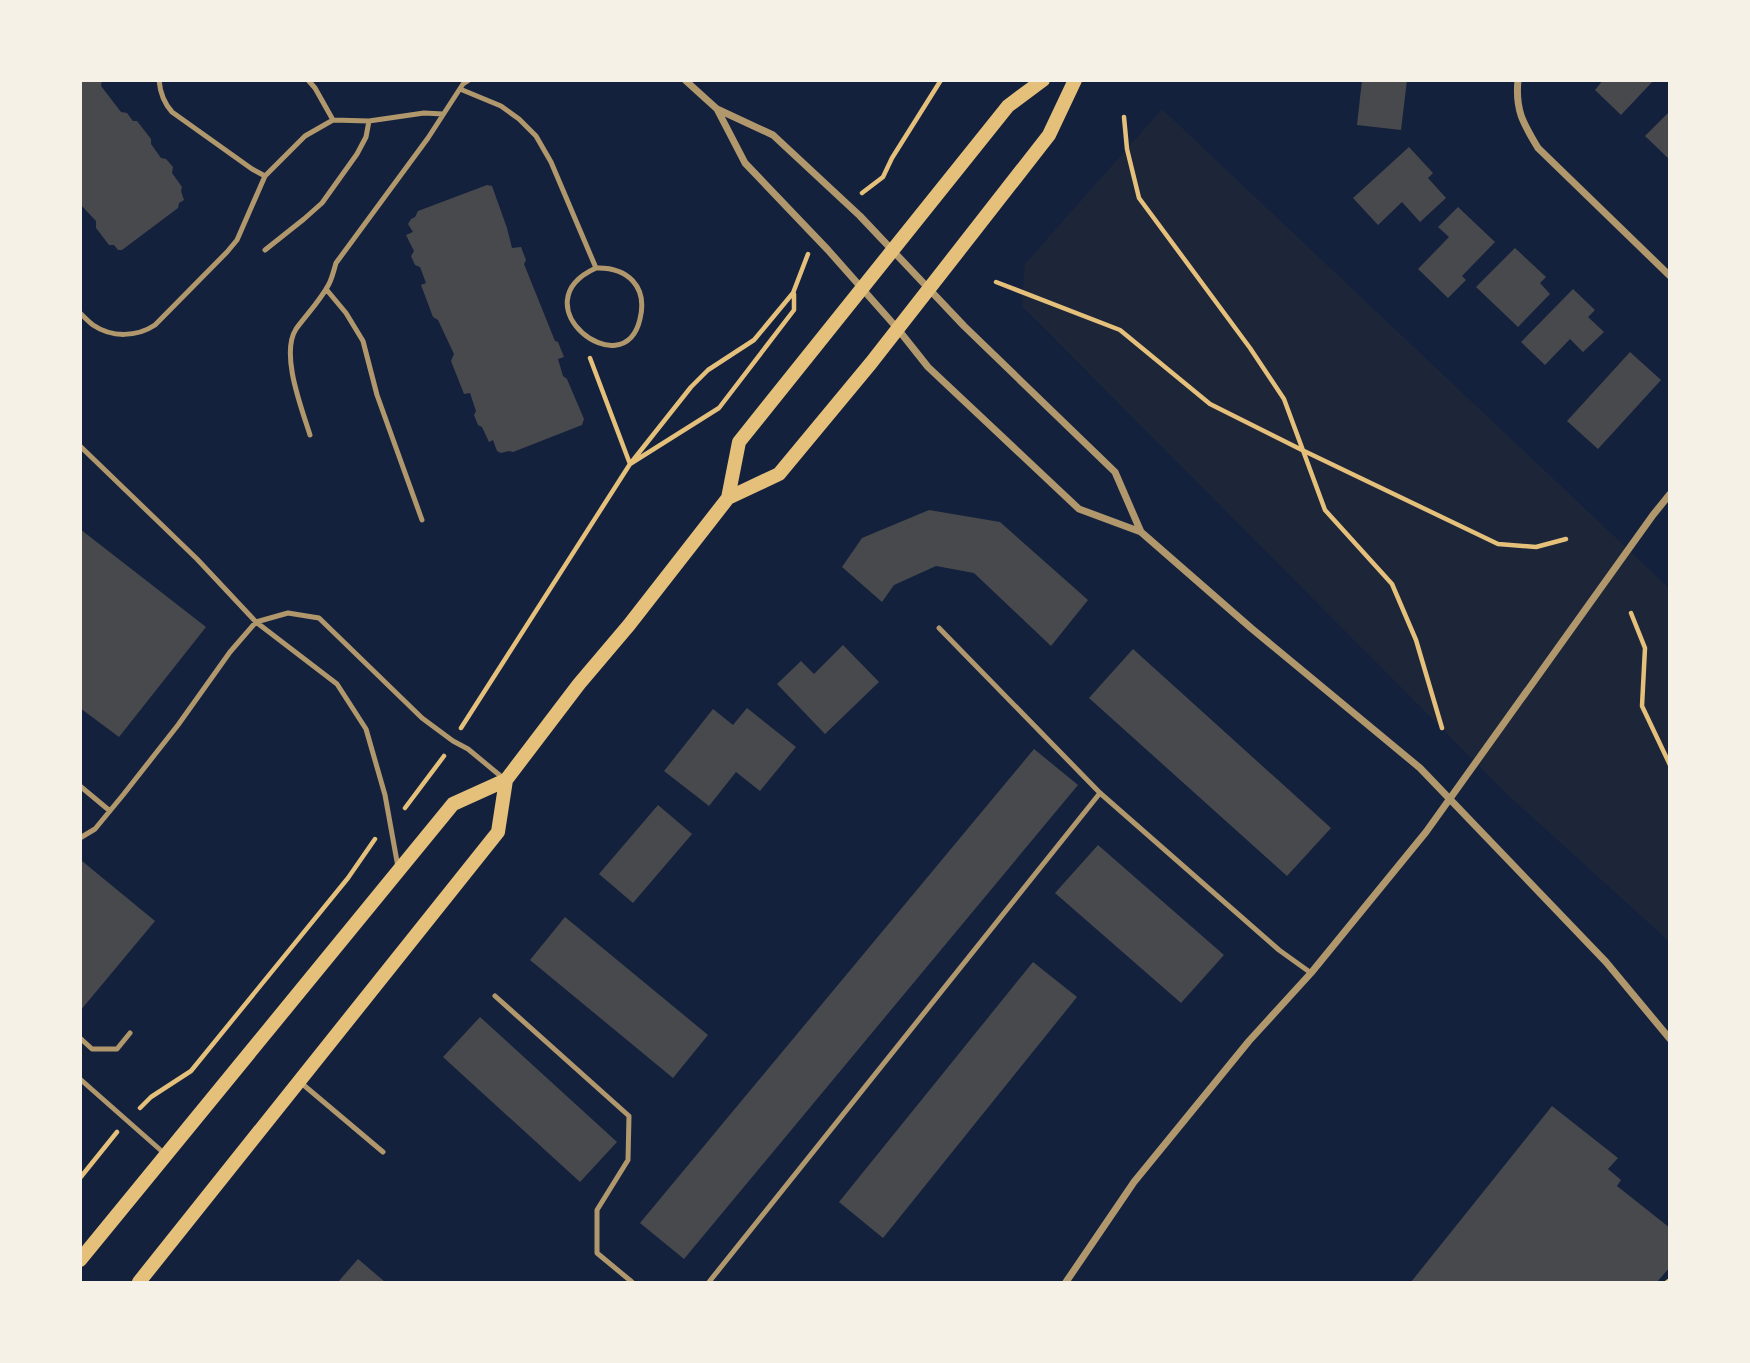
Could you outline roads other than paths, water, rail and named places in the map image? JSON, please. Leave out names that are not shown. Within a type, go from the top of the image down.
[{"type":"main road","points":[[729,498],[739,442],[1008,107],[1043,80]]},
{"type":"main road","points":[[80,1260],[453,804],[506,780],[579,684],[729,498],[779,474],[871,363],[1049,135],[1075,80]]},
{"type":"main road","points":[[139,1283],[498,832],[506,780]]},
{"type":"street","points":[[685,80],[717,109],[773,135],[860,216],[964,326],[1115,472],[1141,532]]},
{"type":"street","points":[[1518,80],[1517,97],[1522,122],[1538,148],[1670,276]]},
{"type":"street","points":[[717,109],[745,163],[819,240],[928,367],[1079,509],[1141,532],[1251,628],[1420,768],[1606,962],[1670,1039]]},
{"type":"street","points":[[1066,1283],[1134,1182],[1249,1041],[1311,973],[1451,799],[1670,494]]},
{"type":"lane","points":[[159,80],[163,98],[172,112],[265,176]]},
{"type":"lane","points":[[308,80],[316,88],[333,120]]},
{"type":"lane","points":[[310,435],[292,370],[290,349],[294,331],[330,283],[335,263],[428,138],[463,83],[519,119],[536,136],[551,162],[596,268]]},
{"type":"lane","points":[[80,313],[93,325],[111,333],[141,333],[155,325],[237,240],[265,176],[305,136],[333,120],[369,121],[424,113],[443,114]]},
{"type":"lane","points":[[265,250],[322,203],[357,154],[366,137],[369,121]]},
{"type":"lane","points":[[596,268],[620,271],[630,277],[638,287],[642,312],[639,326],[631,338],[618,345],[604,345],[590,340],[572,321],[568,309],[568,295],[574,283],[583,274],[596,268]]},
{"type":"lane","points":[[326,289],[346,313],[363,341],[377,395],[422,520]]},
{"type":"lane","points":[[80,446],[197,559],[256,622],[337,684],[366,729],[385,795],[399,870]]},
{"type":"lane","points":[[80,838],[95,830],[178,725],[230,652],[256,622],[288,613],[319,618],[422,719],[468,749],[506,780]]},
{"type":"lane","points":[[939,628],[1100,793],[1279,950],[1311,973]]},
{"type":"lane","points":[[80,786],[110,811]]},
{"type":"lane","points":[[709,1283],[1100,793]]},
{"type":"lane","points":[[495,996],[629,1116],[628,1160],[597,1210],[597,1253],[632,1283]]},
{"type":"lane","points":[[80,1038],[92,1049],[117,1049],[130,1033]]},
{"type":"lane","points":[[80,1079],[167,1156]]},
{"type":"lane","points":[[300,1082],[383,1152]]}]
